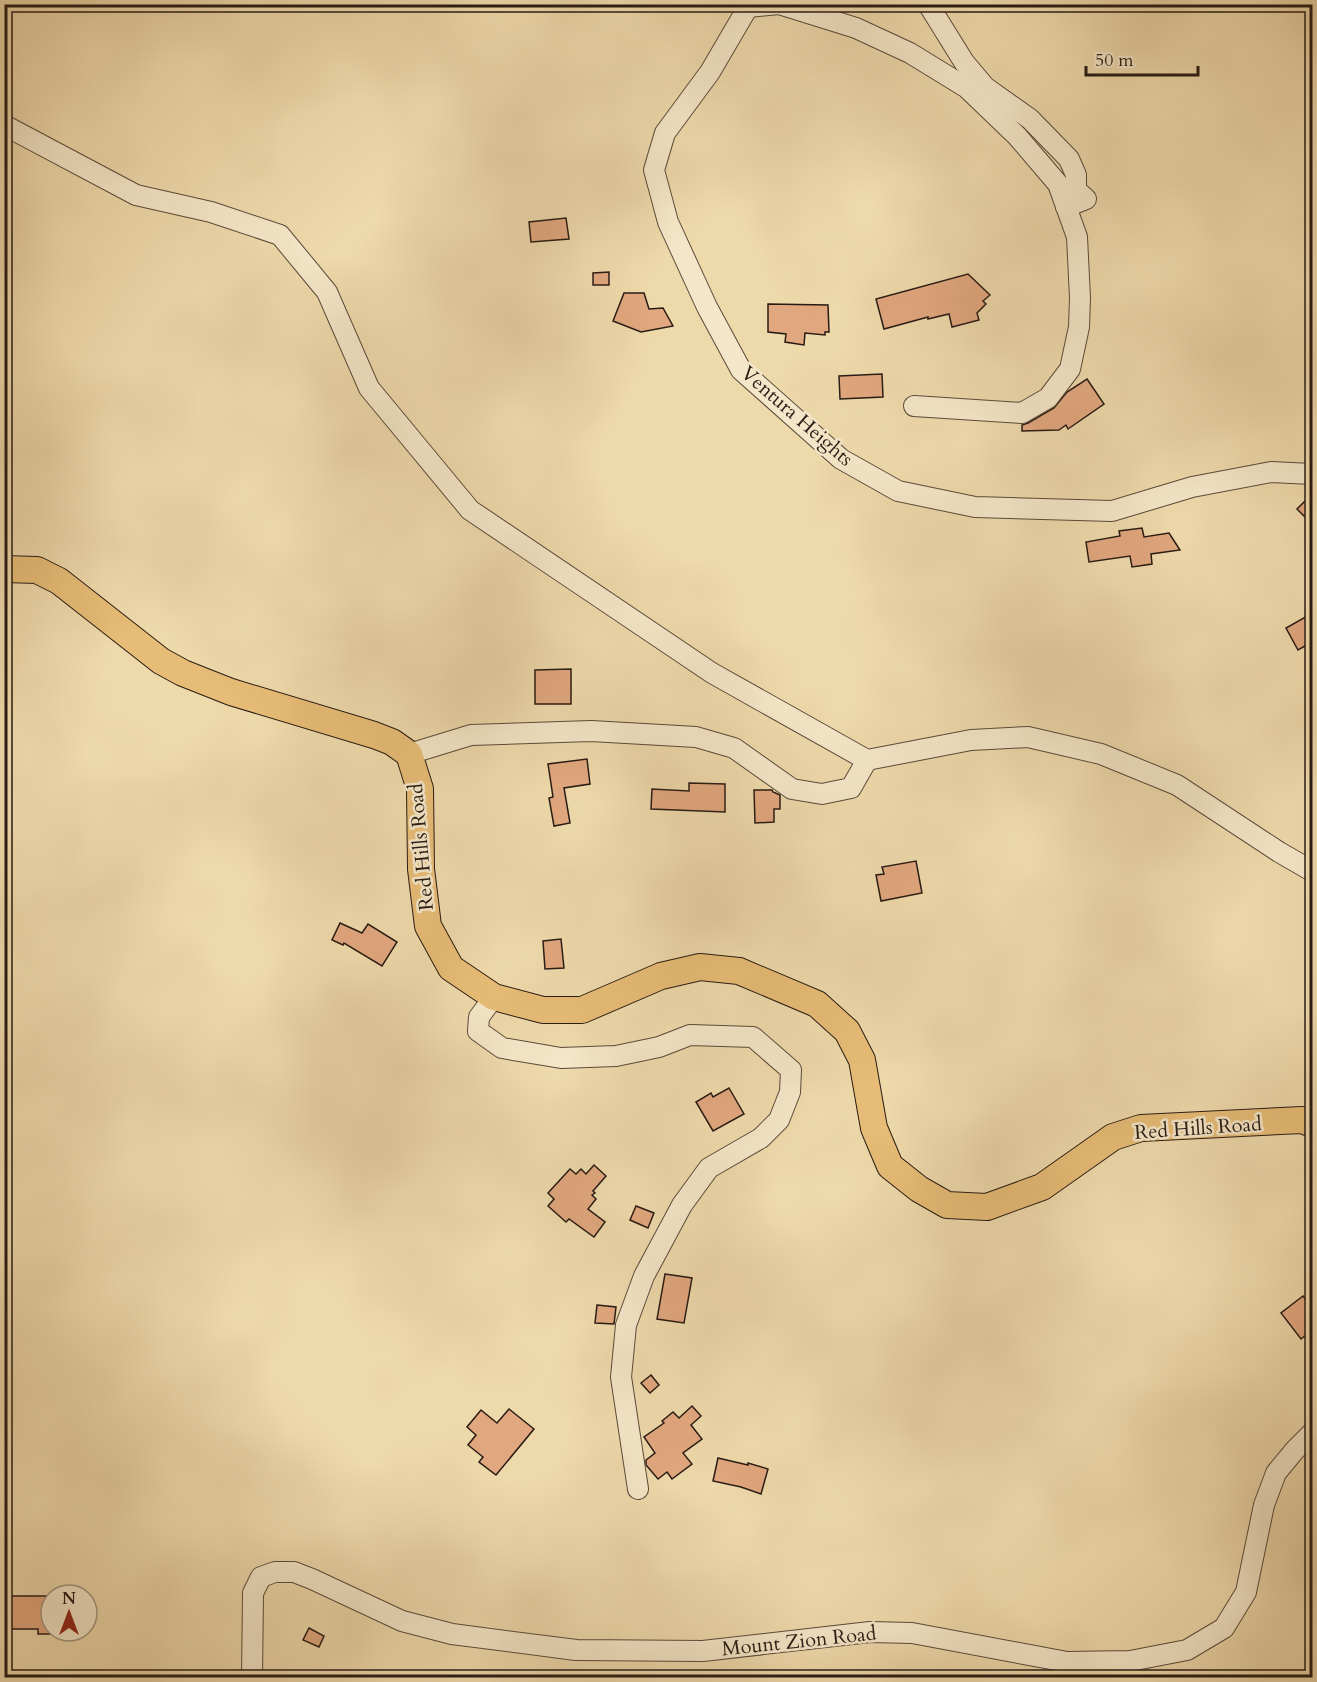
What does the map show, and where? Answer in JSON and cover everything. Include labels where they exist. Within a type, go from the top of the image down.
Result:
[{"type":"main road","points":[[4,569],[37,570],[59,581],[162,662],[183,673],[231,692],[374,735],[392,742],[409,754]]},
{"type":"main road","name":"Red Hills Road","points":[[409,754],[420,789],[421,869],[428,926],[451,968],[494,997],[543,1010],[582,1010],[661,976],[700,967],[739,970],[817,1004],[848,1030],[862,1060],[874,1128],[890,1166],[919,1189],[946,1205],[987,1207],[1042,1187],[1113,1137],[1141,1128],[1302,1120],[1312,1124]]},
{"type":"street","name":"Ventura Heights","points":[[914,406],[1022,412],[1048,398],[1070,369],[1079,327],[1077,237],[1059,184],[1017,136],[967,88],[910,53],[856,28],[779,4],[748,6],[710,72],[665,133],[654,170],[668,222],[707,307],[741,370],[841,459],[898,491],[975,507],[1112,511],[1192,487],[1271,472],[1312,474]]},
{"type":"street","points":[[928,4],[964,62],[986,87],[1030,119],[1069,159],[1076,175],[1076,190],[1086,199],[1066,207]]},
{"type":"street","points":[[4,125],[136,195],[211,212],[280,235],[327,292],[369,388],[470,510],[712,673],[867,760],[970,740],[1028,737],[1101,754],[1177,785],[1312,871]]},
{"type":"street","points":[[409,754],[471,735],[591,731],[696,737],[734,748],[792,789],[822,794],[850,788],[867,760]]},
{"type":"street","points":[[494,997],[479,1017],[478,1031],[502,1048],[561,1058],[616,1056],[659,1047],[690,1035],[753,1037],[791,1070],[790,1092],[779,1120],[761,1138],[710,1168],[682,1205],[644,1276],[626,1324],[621,1377],[638,1489]]},
{"type":"street","name":"Mount Zion Road","points":[[252,1677],[253,1593],[261,1577],[275,1572],[294,1572],[402,1621],[452,1634],[576,1650],[703,1651],[870,1632],[912,1633],[1067,1662],[1130,1661],[1187,1650],[1224,1628],[1246,1592],[1264,1504],[1276,1473],[1312,1433]]},
{"type":"building","points":[[566,218],[569,239],[531,242],[529,222]]},
{"type":"building","points":[[609,272],[609,285],[593,285],[593,273]]},
{"type":"building","points":[[968,274],[990,295],[983,301],[986,304],[977,313],[979,320],[952,327],[949,314],[884,329],[876,299]]},
{"type":"building","points":[[624,293],[644,293],[649,309],[663,308],[673,326],[641,332],[613,321]]},
{"type":"building","points":[[768,304],[828,305],[829,332],[825,332],[825,335],[805,333],[804,345],[785,342],[786,334],[768,332]]},
{"type":"building","points":[[882,374],[883,397],[840,399],[839,376]]},
{"type":"building","points":[[1087,379],[1104,404],[1068,429],[1066,425],[1059,430],[1022,431],[1022,425],[1054,408],[1067,392]]},
{"type":"building","points":[[1312,494],[1312,524],[1297,509]]},
{"type":"building","points":[[1142,528],[1144,537],[1169,533],[1180,550],[1151,554],[1152,564],[1132,567],[1130,556],[1089,562],[1086,542],[1120,536],[1119,531]]},
{"type":"building","points":[[1309,615],[1312,621],[1312,642],[1298,650],[1286,628]]},
{"type":"building","points":[[571,669],[571,704],[535,704],[535,670]]},
{"type":"building","points":[[587,759],[590,784],[564,788],[570,823],[554,826],[549,798],[553,797],[548,764]]},
{"type":"building","points":[[689,783],[725,784],[725,812],[651,809],[652,789],[689,791]]},
{"type":"building","points":[[754,790],[772,790],[780,795],[780,809],[774,809],[774,822],[755,823]]},
{"type":"building","points":[[916,861],[922,893],[881,901],[876,875],[884,874],[882,867]]},
{"type":"building","points":[[340,923],[362,933],[368,924],[397,942],[382,966],[344,943],[343,945],[332,940]]},
{"type":"building","points":[[561,939],[564,968],[545,969],[543,941]]},
{"type":"building","points":[[729,1088],[744,1114],[713,1131],[696,1102],[711,1093],[713,1097]]},
{"type":"building","points":[[594,1165],[606,1176],[593,1191],[595,1193],[592,1195],[596,1199],[588,1209],[605,1222],[594,1237],[569,1219],[566,1222],[548,1206],[554,1199],[548,1193],[570,1169],[576,1174],[581,1169],[586,1174]]},
{"type":"building","points":[[636,1206],[654,1213],[648,1228],[630,1220]]},
{"type":"building","points":[[665,1274],[692,1278],[684,1323],[657,1319]]},
{"type":"building","points":[[1303,1296],[1312,1308],[1312,1330],[1301,1339],[1281,1313]]},
{"type":"building","points":[[597,1305],[616,1307],[614,1324],[595,1323]]},
{"type":"building","points":[[651,1375],[659,1385],[650,1393],[641,1383]]},
{"type":"building","points":[[692,1406],[701,1416],[691,1425],[702,1439],[683,1453],[692,1464],[672,1479],[667,1472],[658,1479],[646,1465],[646,1460],[655,1453],[644,1437],[664,1423],[662,1421],[673,1412],[679,1418]]},
{"type":"building","points":[[509,1409],[534,1429],[496,1475],[479,1462],[483,1457],[468,1445],[476,1435],[467,1427],[481,1410],[497,1423]]},
{"type":"building","points":[[718,1458],[768,1469],[761,1494],[713,1481]]},
{"type":"building","points":[[9,1596],[39,1596],[39,1634],[38,1629],[9,1629]]},
{"type":"building","points":[[309,1628],[324,1636],[319,1647],[303,1640]]}]
